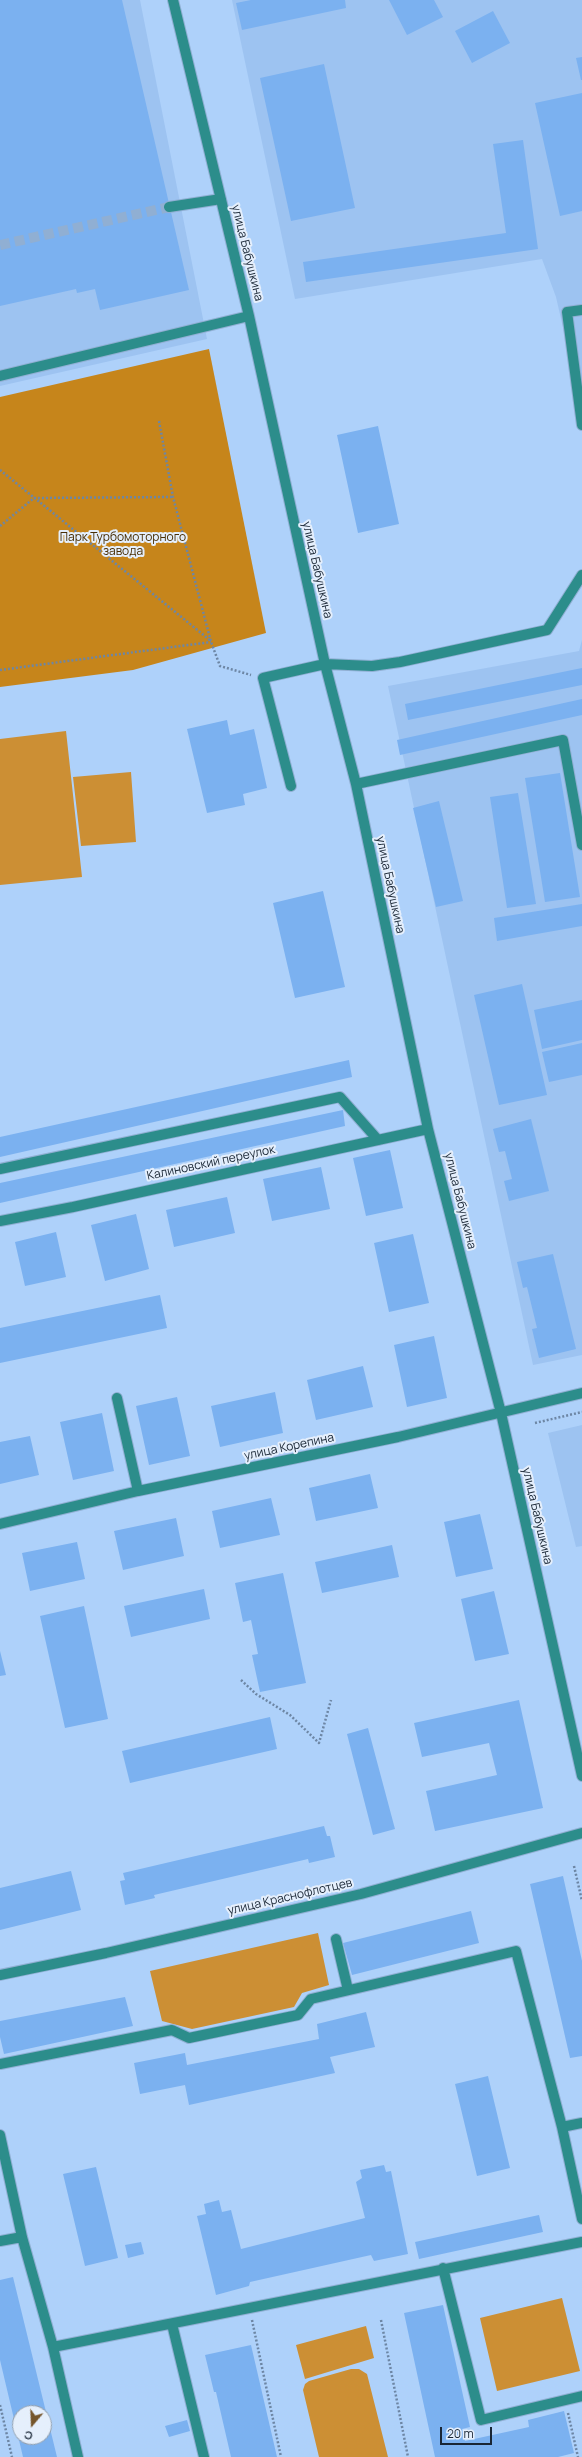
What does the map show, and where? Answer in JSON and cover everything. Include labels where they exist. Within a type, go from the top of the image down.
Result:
[{"type":"street","name":"улица Бабушкина","points":[[172,0],[249,316],[325,664],[356,784],[428,1129],[501,1413],[582,1776]]},
{"type":"street","points":[[170,207],[221,199]]},
{"type":"street","points":[[582,310],[567,312],[582,425]]},
{"type":"street","points":[[0,376],[249,316]]},
{"type":"street","points":[[291,786],[263,678],[325,664],[372,666],[400,662],[547,630],[582,575]]},
{"type":"street","points":[[356,784],[563,740],[582,845]]},
{"type":"street","points":[[0,1169],[340,1097],[378,1140]]},
{"type":"street","name":"Калиновский переулок","points":[[0,1221],[73,1207],[428,1129]]},
{"type":"street","name":"улица Корепина","points":[[0,1524],[138,1491],[290,1461],[582,1393]]},
{"type":"street","points":[[117,1398],[138,1491]]},
{"type":"street","name":"улица Краснофлотцев","points":[[0,1975],[106,1953],[361,1894],[582,1833]]},
{"type":"street","points":[[336,1939],[348,1990]]},
{"type":"street","points":[[0,2064],[172,2030],[189,2038],[298,2014],[311,1999],[516,1951],[562,2127],[582,2219]]},
{"type":"street","points":[[562,2127],[582,2123]]},
{"type":"street","points":[[0,2135],[22,2237],[53,2347],[78,2457]]},
{"type":"street","points":[[0,2242],[22,2237]]},
{"type":"street","points":[[53,2347],[443,2268],[582,2242]]},
{"type":"street","points":[[443,2268],[480,2420],[582,2396]]},
{"type":"street","points":[[172,2324],[204,2457]]},
{"type":"path","points":[[159,421],[173,497],[211,642],[220,666],[263,678]]},
{"type":"path","points":[[0,470],[211,642]]},
{"type":"path","points":[[0,526],[34,498],[173,497]]},
{"type":"path","points":[[0,670],[211,642]]},
{"type":"path","points":[[535,1423],[582,1412]]},
{"type":"path","points":[[241,1680],[256,1694],[290,1715],[319,1743],[331,1700]]},
{"type":"path","points":[[574,1866],[582,1901]]},
{"type":"path","points":[[249,2308],[281,2457]]},
{"type":"path","points":[[381,2320],[408,2457]]},
{"type":"path","points":[[565,2400],[578,2457]]},
{"type":"path","points":[[0,2405],[12,2457]]},
{"type":"shaded area","points":[[0,0],[140,0],[207,339],[0,386]]},
{"type":"shaded area","points":[[232,0],[582,0],[582,411],[556,297],[542,259],[295,299]]},
{"type":"shaded area","points":[[582,640],[582,1355],[533,1365],[388,686],[579,651]]},
{"type":"shaded area","points":[[66,731],[82,877],[0,885],[0,739]]},
{"type":"shaded area","points":[[131,772],[136,842],[81,846],[73,777]]},
{"type":"shaded area","points":[[582,1425],[582,1546],[576,1547],[548,1433]]},
{"type":"shaded area","points":[[318,1933],[329,1985],[302,1993],[294,2007],[192,2029],[162,2021],[150,1971]]},
{"type":"shaded area","points":[[562,2298],[580,2371],[497,2391],[480,2318]]},
{"type":"shaded area","points":[[366,2326],[374,2358],[305,2379],[296,2345]]},
{"type":"shaded area","points":[[351,2369],[359,2369],[367,2374],[388,2457],[319,2457],[303,2390],[305,2384],[309,2381]]},
{"type":"green space","name":"Парк Турбомоторного завода","points":[[209,349],[266,633],[133,670],[0,687],[0,397]]},
{"type":"building","points":[[0,0],[122,0],[189,290],[100,310],[95,289],[77,293],[76,289],[0,306]]},
{"type":"building","points":[[251,0],[345,0],[346,8],[242,30],[236,3]]},
{"type":"building","points":[[389,0],[434,0],[443,17],[407,35]]},
{"type":"building","points":[[493,11],[510,43],[472,63],[455,31]]},
{"type":"building","points":[[582,57],[582,80],[581,80],[576,58]]},
{"type":"building","points":[[324,64],[355,208],[291,221],[260,78]]},
{"type":"building","points":[[582,93],[582,211],[560,216],[535,103]]},
{"type":"building","points":[[523,140],[538,249],[306,282],[303,262],[506,233],[493,144]]},
{"type":"building","points":[[378,426],[399,524],[358,533],[337,435]]},
{"type":"building","points":[[582,668],[582,685],[408,720],[405,704]]},
{"type":"building","points":[[582,699],[582,715],[400,755],[397,740]]},
{"type":"building","points":[[227,720],[230,735],[254,729],[267,788],[243,794],[245,805],[207,813],[187,729]]},
{"type":"building","points":[[560,773],[580,897],[545,902],[525,778]]},
{"type":"building","points":[[518,793],[536,904],[507,908],[490,797]]},
{"type":"building","points":[[439,801],[463,901],[436,907],[413,808]]},
{"type":"building","points":[[323,891],[345,987],[295,998],[273,903]]},
{"type":"building","points":[[582,904],[582,926],[497,941],[494,918]]},
{"type":"building","points":[[522,984],[547,1095],[499,1105],[474,995]]},
{"type":"building","points":[[582,1000],[582,1040],[542,1049],[534,1010]]},
{"type":"building","points":[[582,1043],[582,1075],[549,1082],[542,1052]]},
{"type":"building","points":[[349,1060],[352,1077],[0,1157],[0,1137]]},
{"type":"building","points":[[343,1110],[345,1126],[0,1203],[0,1183]]},
{"type":"building","points":[[531,1119],[549,1191],[509,1201],[504,1181],[512,1179],[505,1151],[499,1152],[493,1129]]},
{"type":"building","points":[[390,1150],[403,1208],[366,1216],[353,1158]]},
{"type":"building","points":[[321,1167],[330,1209],[272,1221],[263,1179]]},
{"type":"building","points":[[227,1197],[235,1233],[174,1247],[166,1210]]},
{"type":"building","points":[[136,1214],[149,1269],[105,1281],[91,1225]]},
{"type":"building","points":[[56,1232],[66,1277],[25,1286],[15,1242]]},
{"type":"building","points":[[413,1234],[429,1303],[389,1312],[374,1243]]},
{"type":"building","points":[[553,1254],[576,1349],[539,1358],[532,1329],[537,1328],[527,1287],[523,1288],[517,1262]]},
{"type":"building","points":[[160,1295],[167,1328],[0,1363],[0,1328]]},
{"type":"building","points":[[434,1336],[447,1398],[407,1407],[394,1345]]},
{"type":"building","points":[[363,1366],[373,1407],[316,1420],[307,1380]]},
{"type":"building","points":[[275,1392],[283,1433],[220,1447],[211,1406]]},
{"type":"building","points":[[177,1397],[190,1456],[149,1465],[136,1406]]},
{"type":"building","points":[[102,1413],[114,1471],[73,1480],[60,1422]]},
{"type":"building","points":[[30,1436],[39,1475],[0,1484],[0,1442]]},
{"type":"building","points":[[370,1474],[378,1508],[316,1521],[309,1488]]},
{"type":"building","points":[[271,1498],[280,1535],[220,1548],[212,1511]]},
{"type":"building","points":[[480,1514],[493,1569],[456,1577],[444,1522]]},
{"type":"building","points":[[176,1518],[184,1556],[123,1570],[114,1531]]},
{"type":"building","points":[[77,1542],[85,1579],[30,1591],[22,1553]]},
{"type":"building","points":[[392,1545],[399,1577],[322,1593],[315,1562]]},
{"type":"building","points":[[283,1573],[306,1683],[260,1692],[252,1655],[258,1654],[251,1620],[243,1622],[235,1583]]},
{"type":"building","points":[[204,1589],[210,1619],[131,1637],[124,1606]]},
{"type":"building","points":[[494,1591],[509,1654],[475,1661],[461,1599]]},
{"type":"building","points":[[84,1606],[108,1719],[65,1728],[40,1616]]},
{"type":"building","points":[[0,1651],[6,1675],[0,1676]]},
{"type":"building","points":[[519,1700],[543,1808],[435,1831],[426,1791],[497,1775],[489,1743],[422,1757],[414,1723]]},
{"type":"building","points":[[270,1717],[277,1749],[130,1783],[122,1751]]},
{"type":"building","points":[[368,1728],[395,1829],[373,1835],[347,1734]]},
{"type":"building","points":[[324,1826],[327,1836],[330,1836],[335,1857],[309,1863],[308,1859],[154,1895],[155,1898],[125,1905],[120,1881],[125,1880],[123,1873]]},
{"type":"building","points":[[71,1871],[81,1910],[0,1930],[0,1888]]},
{"type":"building","points":[[563,1876],[582,1961],[582,2056],[570,2058],[530,1884]]},
{"type":"building","points":[[471,1911],[479,1943],[352,1975],[343,1943]]},
{"type":"building","points":[[125,1997],[133,2026],[4,2054],[0,2037],[0,2021]]},
{"type":"building","points":[[366,2012],[375,2047],[330,2057],[335,2073],[189,2105],[185,2085],[140,2094],[134,2063],[185,2053],[187,2065],[319,2039],[317,2024]]},
{"type":"building","points":[[488,2076],[510,2168],[477,2176],[455,2084]]},
{"type":"building","points":[[384,2165],[386,2172],[391,2171],[408,2254],[374,2261],[371,2255],[250,2282],[249,2286],[216,2295],[197,2216],[206,2214],[204,2204],[219,2200],[222,2212],[231,2210],[241,2249],[365,2218],[356,2182],[362,2178],[360,2170]]},
{"type":"building","points":[[96,2167],[118,2258],[85,2266],[63,2174]]},
{"type":"building","points":[[539,2215],[543,2232],[419,2259],[415,2242]]},
{"type":"building","points":[[141,2242],[144,2254],[128,2258],[125,2245]]},
{"type":"building","points":[[13,2277],[44,2405],[12,2405],[12,2411],[0,2360],[0,2280]]},
{"type":"building","points":[[443,2305],[470,2427],[462,2429],[465,2441],[529,2427],[528,2420],[564,2411],[574,2453],[558,2457],[435,2457],[404,2313]]},
{"type":"building","points":[[251,2345],[277,2457],[231,2457],[216,2392],[214,2392],[205,2355]]},
{"type":"building","points":[[187,2420],[190,2431],[169,2437],[165,2426]]},
{"type":"building","points":[[52,2437],[57,2457],[23,2457],[20,2445],[52,2445]]},
{"type":"tunnel","points":[[0,245],[169,207]]}]
